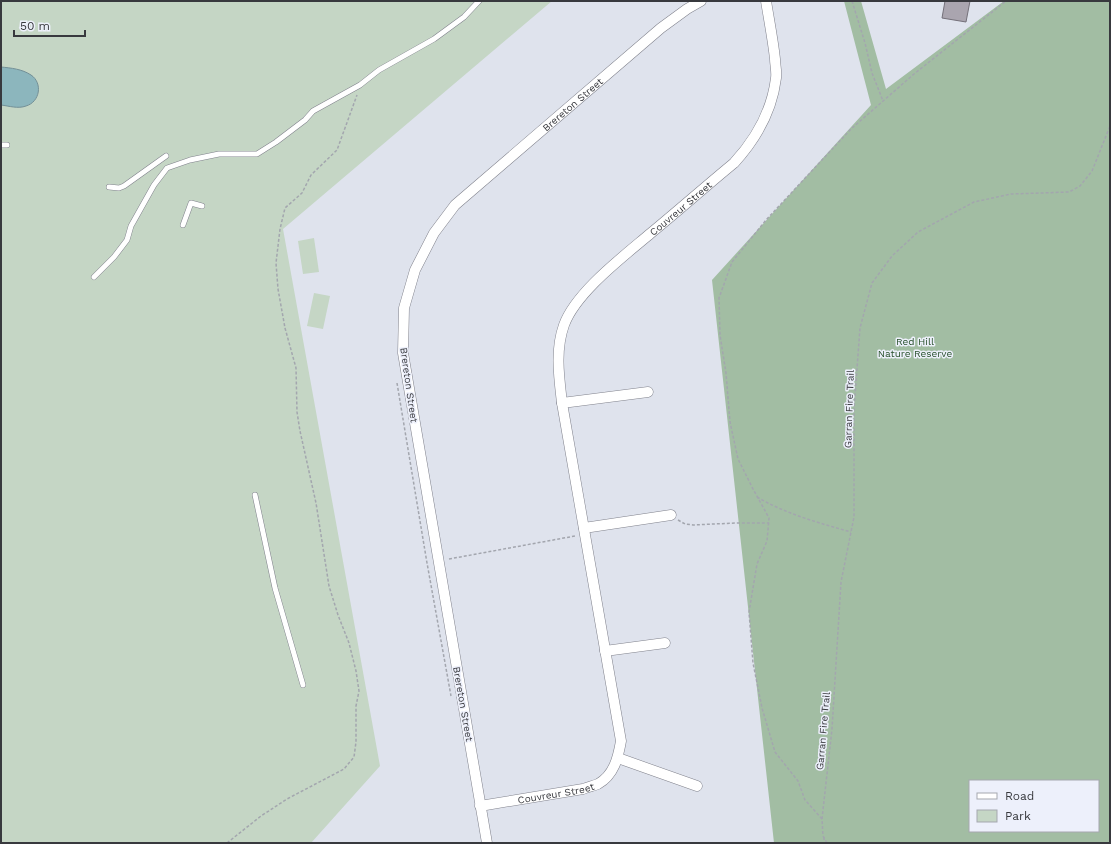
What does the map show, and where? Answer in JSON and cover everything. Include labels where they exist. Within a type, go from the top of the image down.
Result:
[{"type":"street","name":"Brereton Street","points":[[487,843],[403,353],[404,308],[415,270],[434,233],[455,205],[661,28],[701,1]]},
{"type":"street","name":"Couvreur Street","points":[[480,806],[588,787],[598,783],[611,772],[618,758],[621,741],[562,403],[558,375],[558,351],[564,324],[575,304],[602,274],[734,163],[746,150],[759,131],[770,106],[776,76],[773,39],[766,1]]},
{"type":"street","points":[[562,403],[648,392]]},
{"type":"street","points":[[585,531],[671,515]]},
{"type":"street","points":[[605,650],[665,643]]},
{"type":"street","points":[[618,758],[697,786]]},
{"type":"lane","points":[[94,278],[114,257],[127,240],[131,226],[154,185],[167,168],[190,160],[219,154],[257,154],[305,120],[313,111],[360,85],[379,70],[434,39],[464,17],[479,1]]},
{"type":"lane","points":[[109,187],[119,188],[124,186],[166,156]]},
{"type":"lane","points":[[183,225],[191,203],[202,206]]},
{"type":"lane","points":[[255,495],[275,588],[303,685]]},
{"type":"path","points":[[852,1],[865,43],[872,73],[883,101]]},
{"type":"path","points":[[822,819],[805,800],[798,781],[775,752],[762,708],[753,663],[749,612],[757,564],[767,541],[769,518],[738,459],[730,422],[726,373],[720,335],[719,298],[732,262],[766,220],[851,129],[914,74],[1006,1]]},
{"type":"path","points":[[227,843],[261,816],[287,799],[344,769],[354,757],[356,742],[356,706],[359,690],[356,671],[349,643],[329,586],[316,503],[300,431],[297,408],[296,368],[285,328],[278,289],[276,263],[279,235],[285,208],[302,193],[311,175],[337,150],[360,85]]},
{"type":"path","name":"Garran Fire Trail","points":[[827,843],[824,836],[822,819],[832,729],[841,582],[854,517],[854,409],[860,328],[872,283],[892,256],[918,232],[974,202],[1011,194],[1069,192],[1080,186],[1092,171],[1110,126]]},
{"type":"path","points":[[397,378],[399,400],[451,697]]},
{"type":"path","points":[[757,497],[773,506],[796,515],[851,532]]},
{"type":"path","points":[[671,515],[685,524],[693,525],[769,523]]},
{"type":"path","points":[[427,563],[585,531]]},
{"type":"path","points":[[824,836],[824,843]]},
{"type":"green space","points":[[1,1],[552,1],[283,229],[380,766],[311,843],[1,843]]},
{"type":"green space","name":"Red Hill Nature Reserve","points":[[844,1],[861,1],[886,89],[1004,1],[1110,1],[1110,843],[774,843],[712,280],[871,105]]},
{"type":"green space","points":[[314,238],[319,272],[303,274],[298,241]]},
{"type":"green space","points":[[314,293],[330,296],[323,329],[307,326]]},
{"type":"water","points":[[1,67],[24,71],[35,78],[38,92],[37,97],[31,104],[23,107],[1,105]]},
{"type":"building","points":[[945,1],[970,1],[966,22],[942,18]]}]
